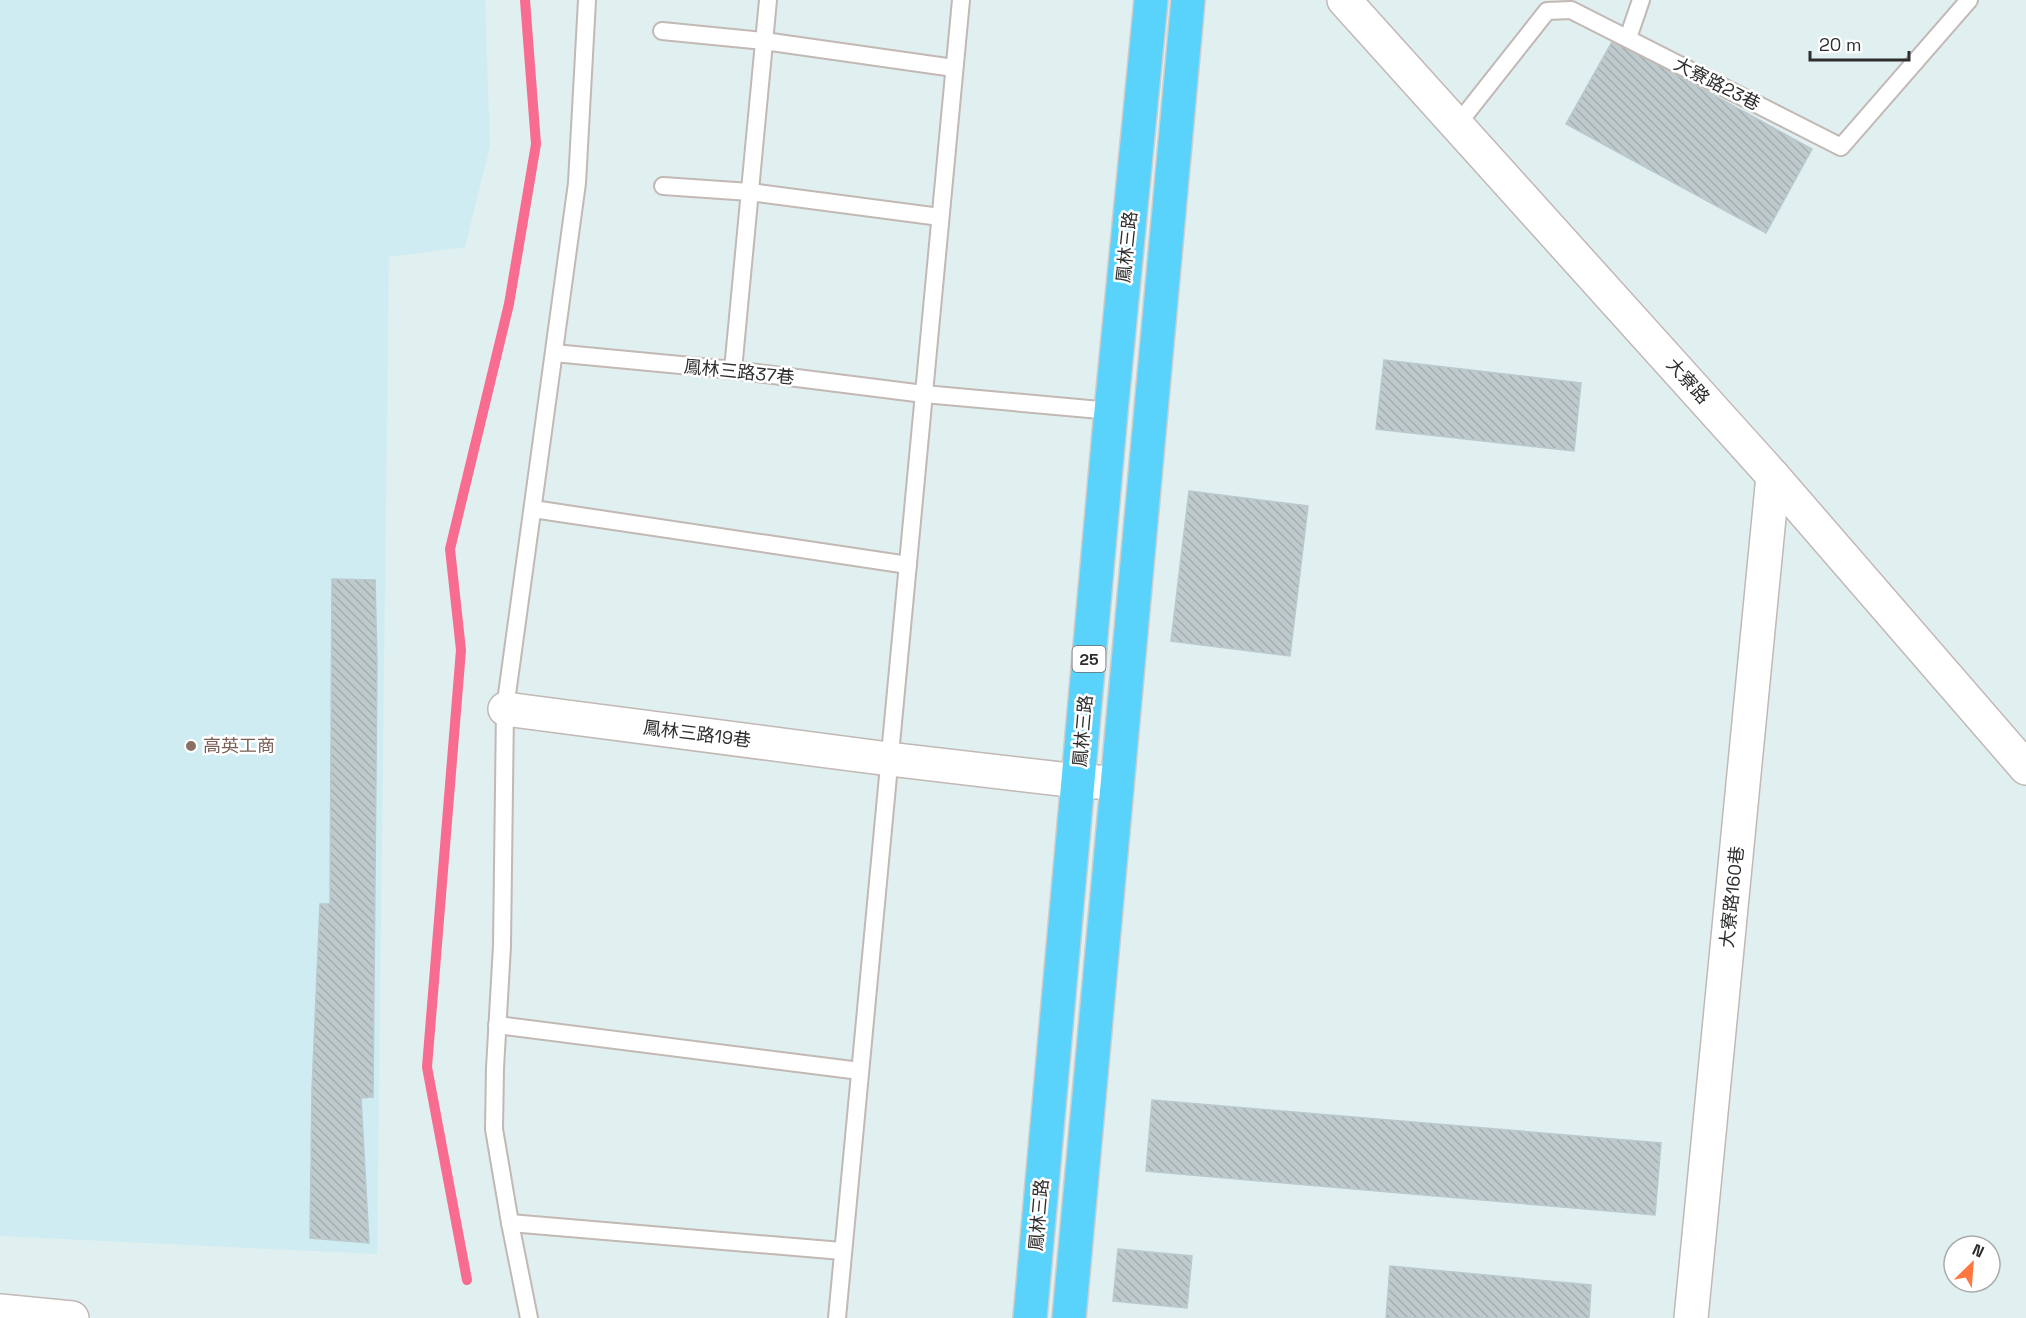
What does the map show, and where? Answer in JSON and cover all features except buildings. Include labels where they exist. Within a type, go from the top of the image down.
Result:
[{"type":"main road","name":"鳳林三路","points":[[1030,1318],[1111,411],[1151,0]]},
{"type":"main road","name":"25","points":[[1069,1318],[1188,0]]},
{"type":"street","name":"大寮路","points":[[1344,0],[1773,476],[2026,768]]},
{"type":"street","name":"大寮路160巷","points":[[1690,1318],[1773,476]]},
{"type":"street","name":"鳳林三路19巷","points":[[505,709],[889,759],[1078,781],[1117,783]]},
{"type":"street","points":[[0,1311],[72,1318]]},
{"type":"lane","points":[[529,1318],[494,1129],[502,934],[505,709],[577,183],[587,0]]},
{"type":"lane","points":[[733,370],[768,0]]},
{"type":"lane","points":[[837,1318],[961,0]]},
{"type":"lane","points":[[1628,38],[1641,0]]},
{"type":"lane","name":"大寮路23巷","points":[[1457,125],[1547,11],[1571,10],[1841,147],[1969,0]]},
{"type":"lane","points":[[662,31],[764,41],[954,69]]},
{"type":"lane","points":[[663,186],[750,192],[940,217]]},
{"type":"lane","name":"鳳林三路37巷","points":[[554,353],[733,370],[924,394],[1111,411]]},
{"type":"lane","points":[[533,508],[908,565]]},
{"type":"lane","points":[[497,1025],[860,1071]]},
{"type":"lane","points":[[510,1223],[842,1251]]},
{"type":"shaded area","name":"高英工商","points":[[0,0],[485,0],[490,146],[465,247],[389,257],[377,1254],[0,1236]]},
{"type":"waterway","points":[[467,1280],[427,1067],[461,650],[450,549],[509,304],[536,144],[525,0]]},
{"type":"place","name":"高英工商","points":[[191,746]]}]
